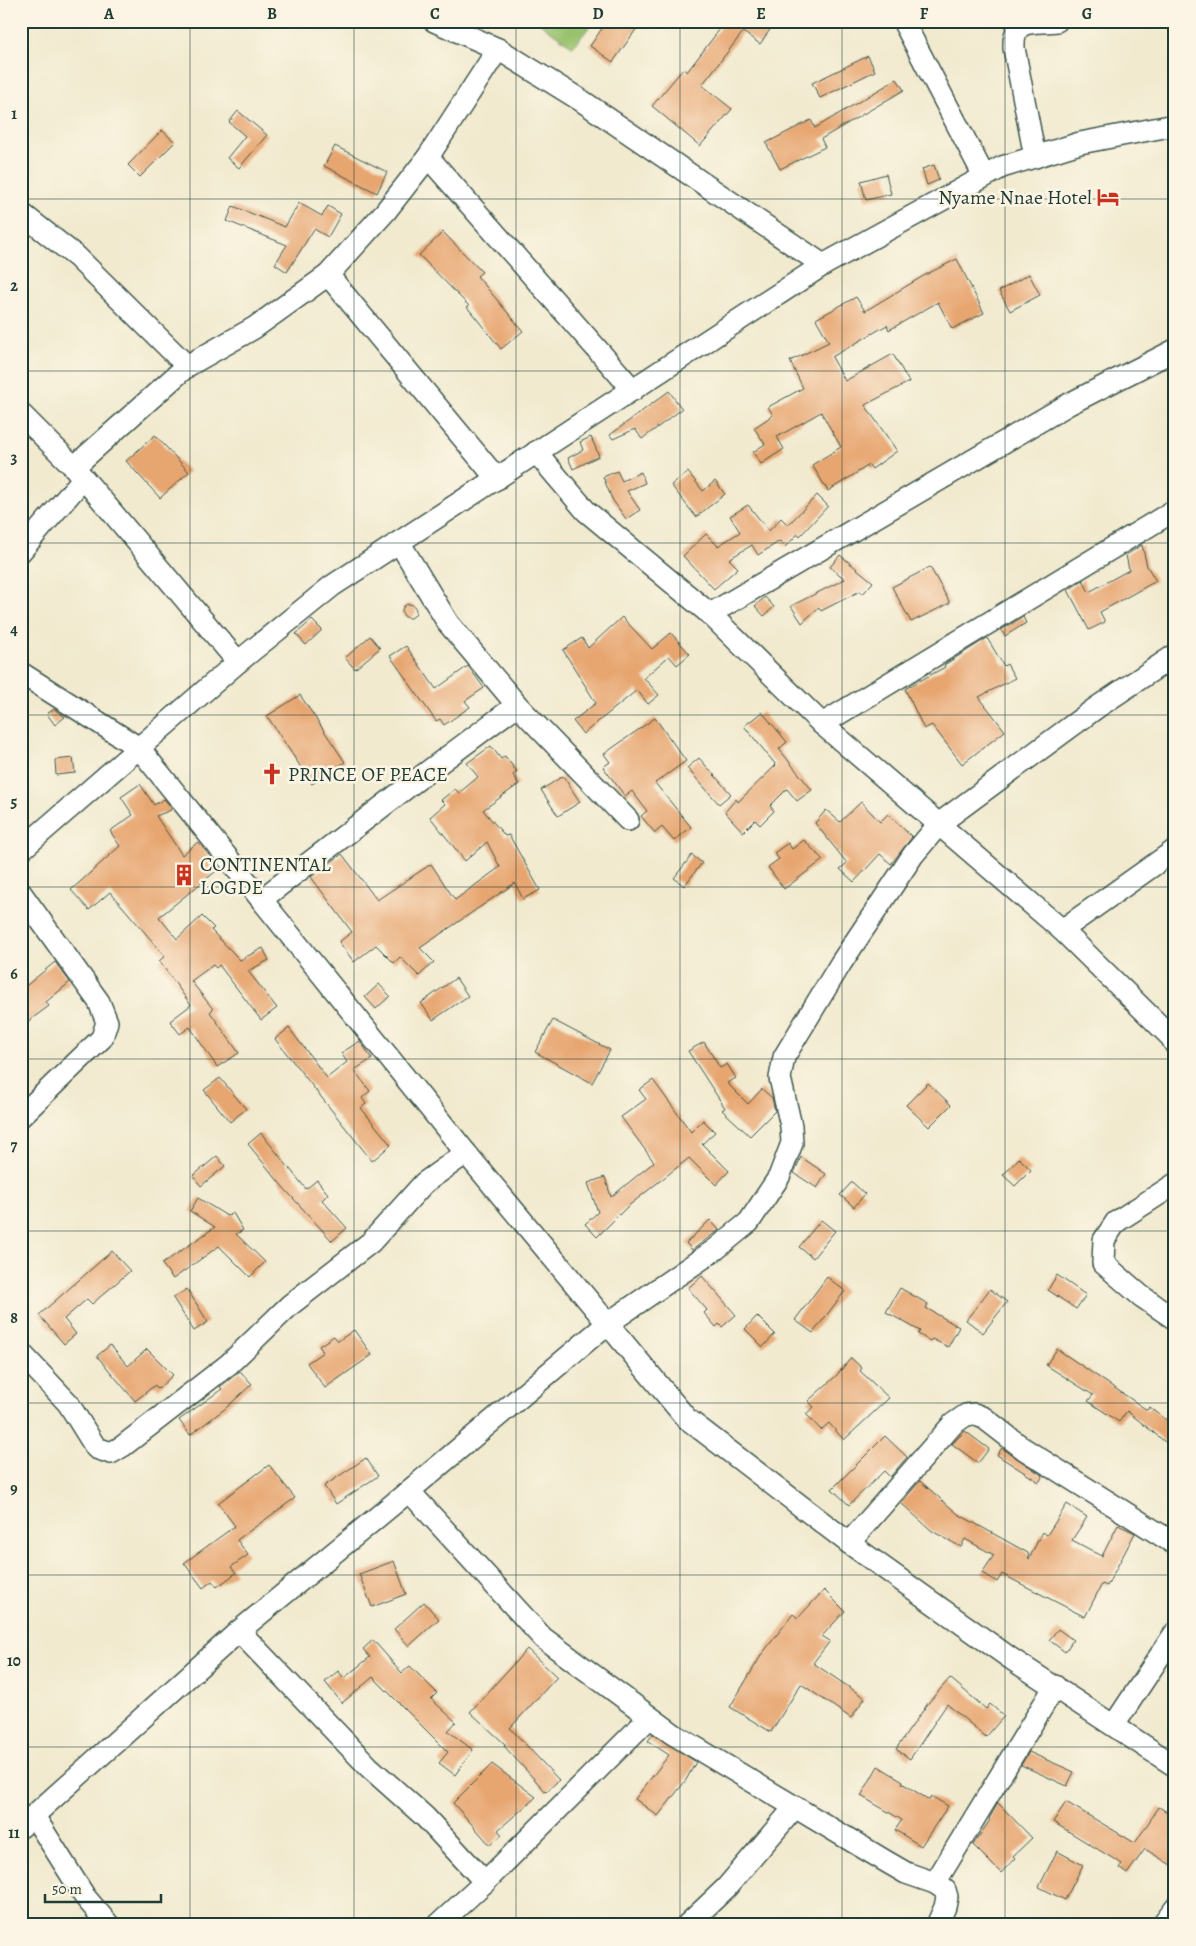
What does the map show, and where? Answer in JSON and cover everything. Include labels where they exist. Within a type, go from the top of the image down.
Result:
[{"type":"street","points":[[434,21],[498,49],[582,101],[823,265]]},
{"type":"street","points":[[903,21],[984,176]]},
{"type":"street","points":[[1035,157],[1014,48],[1014,34],[1022,24],[1057,21]]},
{"type":"street","points":[[21,551],[78,474],[188,366],[254,328],[328,275],[385,212],[428,157],[498,49]]},
{"type":"street","points":[[21,850],[238,662],[332,586],[823,265],[984,176],[1080,143],[1175,125]]},
{"type":"street","points":[[428,157],[633,390]]},
{"type":"street","points":[[21,213],[77,257],[188,366]]},
{"type":"street","points":[[328,275],[497,479]]},
{"type":"street","points":[[710,614],[1069,404],[1175,350]]},
{"type":"street","points":[[21,414],[78,474],[238,662]]},
{"type":"street","points":[[536,452],[586,511],[710,614],[822,724],[940,823],[1062,930],[1173,1039]]},
{"type":"street","points":[[822,724],[1175,510]]},
{"type":"street","points":[[399,542],[448,623],[517,705],[628,820]]},
{"type":"street","points":[[109,1925],[85,1897],[28,1821],[239,1631],[607,1324],[716,1249],[749,1222],[778,1177],[792,1143],[791,1126],[780,1078],[784,1057],[912,855],[940,823],[1096,708],[1175,655]]},
{"type":"street","points":[[21,673],[140,748],[466,1153],[686,1418],[849,1543],[1010,1658],[1175,1766]]},
{"type":"street","points":[[262,899],[517,705]]},
{"type":"street","points":[[1062,930],[1175,850]]},
{"type":"street","points":[[21,893],[99,1002],[107,1022],[102,1038],[21,1116]]},
{"type":"street","points":[[21,1353],[68,1403],[96,1448],[111,1452],[123,1446],[229,1364],[290,1305],[371,1242],[424,1183],[466,1153]]},
{"type":"street","points":[[1175,1184],[1116,1222],[1104,1240],[1103,1263],[1142,1296],[1175,1319]]},
{"type":"street","points":[[849,1543],[953,1424],[966,1415],[974,1414],[984,1418],[1024,1449],[1175,1544]]},
{"type":"street","points":[[409,1491],[543,1638],[649,1718],[906,1873],[935,1884],[945,1890],[948,1897],[937,1925]]},
{"type":"street","points":[[239,1631],[369,1767],[425,1817],[485,1882]]},
{"type":"street","points":[[1114,1725],[1175,1633]]},
{"type":"street","points":[[935,1884],[1055,1686]]},
{"type":"street","points":[[438,1925],[485,1882],[649,1718]]},
{"type":"street","points":[[687,1925],[726,1888],[795,1807]]},
{"type":"street","points":[[1162,1925],[1175,1908]]},
{"type":"green space","points":[[537,21],[594,21],[573,47]]},
{"type":"building","points":[[607,21],[642,21],[613,62],[590,46]]},
{"type":"building","points":[[726,21],[776,21],[760,44],[743,32],[702,85],[732,109],[700,146],[652,106],[683,69],[687,72]]},
{"type":"building","points":[[868,56],[875,71],[820,98],[812,83]]},
{"type":"building","points":[[897,79],[904,90],[821,139],[825,147],[780,169],[766,143],[811,120],[815,128]]},
{"type":"building","points":[[238,111],[267,135],[239,168],[227,158],[245,136],[229,122]]},
{"type":"building","points":[[162,130],[175,142],[140,177],[128,165]]},
{"type":"building","points":[[335,146],[387,172],[377,193],[324,166]]},
{"type":"building","points":[[934,165],[939,180],[927,185],[922,169]]},
{"type":"building","points":[[886,174],[891,194],[866,200],[861,181]]},
{"type":"building","points":[[299,203],[322,216],[328,206],[341,214],[328,237],[314,229],[287,272],[275,264],[287,245],[227,221],[233,206],[285,227]]},
{"type":"building","points":[[443,232],[482,272],[477,276],[523,331],[501,349],[467,307],[469,306],[419,255]]},
{"type":"building","points":[[957,259],[984,313],[952,329],[938,302],[889,330],[887,325],[832,357],[845,381],[893,354],[909,382],[865,405],[897,451],[872,469],[869,465],[828,491],[812,465],[841,447],[821,412],[777,437],[784,449],[761,464],[753,452],[765,444],[754,428],[773,415],[768,407],[803,388],[790,361],[829,342],[816,319],[856,297],[865,311],[925,275]]},
{"type":"building","points":[[1029,274],[1040,295],[1010,311],[999,291]]},
{"type":"building","points":[[669,391],[682,409],[642,439],[635,429],[613,439],[610,435]]},
{"type":"building","points":[[155,435],[189,472],[160,498],[126,461]]},
{"type":"building","points":[[591,437],[599,456],[573,469],[568,458],[583,450],[580,442]]},
{"type":"building","points":[[617,471],[622,481],[641,472],[645,483],[627,491],[640,510],[626,519],[612,499],[603,477]]},
{"type":"building","points":[[688,472],[703,491],[715,481],[725,494],[696,517],[671,485]]},
{"type":"building","points":[[817,495],[828,506],[800,536],[798,534],[785,547],[780,541],[758,555],[752,545],[729,559],[738,568],[714,589],[683,556],[706,534],[718,546],[740,532],[730,516],[748,505],[769,531],[781,518],[788,525]]},
{"type":"building","points":[[1142,545],[1147,566],[1156,581],[1100,612],[1105,622],[1089,630],[1068,590],[1083,580],[1089,592],[1129,570],[1126,555]]},
{"type":"building","points":[[840,555],[873,582],[863,594],[860,591],[821,611],[819,607],[802,623],[791,606],[845,579],[830,567]]},
{"type":"building","points":[[930,567],[950,603],[911,622],[892,587]]},
{"type":"building","points":[[765,597],[774,607],[764,616],[755,606]]},
{"type":"building","points":[[409,604],[414,606],[416,611],[414,616],[409,618],[404,616],[402,611],[404,606]]},
{"type":"building","points":[[622,617],[652,649],[671,633],[690,654],[677,665],[669,656],[644,678],[659,695],[648,704],[637,690],[583,734],[573,721],[596,703],[563,650],[582,638],[588,648]]},
{"type":"building","points":[[1023,617],[1026,623],[1005,636],[1001,630]]},
{"type":"building","points":[[312,620],[322,630],[306,645],[296,634]]},
{"type":"building","points":[[370,636],[380,648],[355,669],[345,658]]},
{"type":"building","points":[[987,638],[1004,666],[1007,664],[1015,678],[979,697],[1005,731],[962,764],[932,725],[924,729],[905,689],[945,667],[944,665]]},
{"type":"building","points":[[406,646],[436,689],[468,666],[484,688],[465,701],[470,707],[444,725],[440,719],[436,721],[390,656]]},
{"type":"building","points":[[300,695],[345,762],[312,784],[267,716]]},
{"type":"building","points":[[54,709],[65,717],[55,725],[47,714]]},
{"type":"building","points":[[762,712],[787,742],[779,749],[812,790],[797,801],[787,789],[770,806],[774,811],[760,825],[755,820],[743,832],[725,812],[736,799],[738,802],[776,765],[744,726]]},
{"type":"building","points":[[655,718],[686,761],[655,783],[691,827],[674,841],[662,827],[655,833],[641,816],[647,811],[632,791],[625,796],[603,767],[610,762],[604,754]]},
{"type":"building","points":[[491,746],[501,759],[505,756],[517,772],[513,775],[519,784],[483,810],[505,836],[509,835],[540,890],[523,899],[515,883],[420,948],[434,962],[419,976],[400,957],[394,963],[376,945],[354,962],[339,942],[352,932],[311,877],[342,854],[377,900],[431,864],[455,900],[500,867],[487,842],[465,861],[430,817],[445,804],[441,800],[455,789],[459,793],[478,777],[467,763]]},
{"type":"building","points":[[73,758],[75,773],[56,775],[55,760]]},
{"type":"building","points":[[699,758],[731,794],[719,804],[687,768]]},
{"type":"building","points":[[563,776],[580,802],[558,816],[541,790]]},
{"type":"building","points":[[140,784],[154,805],[164,799],[171,807],[171,810],[156,816],[182,855],[198,842],[220,868],[159,917],[177,939],[202,916],[214,928],[211,930],[240,960],[263,948],[269,960],[248,971],[277,1008],[261,1020],[219,965],[216,968],[213,965],[191,981],[213,1009],[210,1012],[239,1053],[217,1067],[190,1027],[180,1034],[170,1021],[191,1005],[159,961],[165,956],[110,892],[89,910],[71,890],[120,846],[110,831],[133,815],[121,797]]},
{"type":"building","points":[[861,802],[880,822],[888,814],[912,837],[891,864],[880,854],[854,882],[840,869],[847,863],[815,823],[826,810],[840,822]]},
{"type":"building","points":[[804,840],[823,860],[784,889],[768,867],[779,859],[774,853],[788,843],[792,849]]},
{"type":"building","points":[[692,855],[702,863],[684,886],[674,878]]},
{"type":"building","points":[[55,962],[70,982],[46,1002],[49,1006],[26,1023],[21,1017],[21,990]]},
{"type":"building","points":[[456,978],[468,996],[433,1020],[421,1003]]},
{"type":"building","points":[[379,984],[390,996],[376,1009],[365,997]]},
{"type":"building","points":[[553,1020],[610,1050],[592,1083],[535,1052]]},
{"type":"building","points":[[289,1028],[327,1078],[347,1062],[341,1053],[360,1041],[372,1059],[354,1070],[370,1091],[362,1098],[366,1104],[361,1108],[391,1145],[372,1161],[275,1039]]},
{"type":"building","points":[[704,1042],[720,1068],[727,1064],[736,1078],[727,1083],[748,1104],[762,1089],[772,1098],[775,1111],[750,1136],[722,1110],[725,1108],[688,1051]]},
{"type":"building","points":[[220,1078],[246,1109],[230,1122],[204,1090]]},
{"type":"building","points":[[653,1080],[691,1132],[703,1120],[715,1132],[702,1144],[729,1171],[716,1185],[689,1158],[627,1207],[597,1237],[585,1224],[598,1212],[588,1183],[605,1177],[611,1197],[654,1162],[621,1117],[646,1099],[639,1090]]},
{"type":"building","points":[[928,1083],[951,1105],[929,1127],[906,1105]]},
{"type":"building","points":[[261,1133],[306,1189],[317,1180],[328,1194],[322,1200],[347,1228],[332,1241],[283,1187],[248,1144]]},
{"type":"building","points":[[217,1156],[225,1166],[201,1186],[193,1176]]},
{"type":"building","points":[[801,1157],[826,1174],[817,1188],[794,1173]]},
{"type":"building","points":[[1019,1158],[1031,1170],[1015,1186],[1003,1175]]},
{"type":"building","points":[[852,1182],[865,1194],[854,1207],[840,1195]]},
{"type":"building","points":[[198,1198],[227,1216],[233,1213],[243,1230],[236,1234],[265,1262],[250,1277],[219,1246],[173,1279],[162,1264],[215,1227],[190,1211]]},
{"type":"building","points":[[710,1220],[719,1230],[692,1250],[686,1243]]},
{"type":"building","points":[[821,1220],[835,1231],[813,1258],[799,1247]]},
{"type":"building","points":[[112,1251],[130,1271],[92,1304],[87,1299],[64,1319],[76,1334],[64,1344],[39,1315]]},
{"type":"building","points":[[1057,1275],[1086,1295],[1076,1309],[1048,1290]]},
{"type":"building","points":[[702,1276],[736,1315],[722,1327],[719,1324],[716,1327],[704,1313],[707,1310],[688,1288]]},
{"type":"building","points":[[827,1277],[845,1291],[813,1333],[795,1320]]},
{"type":"building","points":[[900,1288],[928,1304],[926,1308],[959,1327],[948,1347],[932,1339],[930,1341],[918,1334],[920,1331],[886,1312]]},
{"type":"building","points":[[187,1289],[208,1322],[194,1331],[173,1298]]},
{"type":"building","points":[[990,1289],[1007,1302],[983,1333],[966,1320]]},
{"type":"building","points":[[757,1316],[775,1334],[763,1347],[745,1329]]},
{"type":"building","points":[[354,1330],[372,1355],[325,1388],[307,1363],[323,1352],[319,1346],[334,1336],[338,1341]]},
{"type":"building","points":[[110,1345],[128,1366],[147,1349],[173,1375],[158,1389],[155,1385],[135,1401],[97,1356]]},
{"type":"building","points":[[1057,1349],[1147,1410],[1150,1407],[1175,1427],[1175,1450],[1127,1411],[1119,1422],[1088,1401],[1093,1395],[1046,1365]]},
{"type":"building","points":[[851,1358],[862,1368],[860,1371],[889,1398],[844,1440],[829,1423],[821,1430],[806,1414],[814,1407],[808,1401],[836,1376]]},
{"type":"building","points":[[240,1371],[252,1384],[226,1408],[190,1435],[179,1420],[222,1389],[220,1387]]},
{"type":"building","points":[[965,1431],[989,1449],[978,1463],[952,1444]]},
{"type":"building","points":[[885,1436],[907,1457],[890,1477],[884,1471],[849,1505],[832,1489]]},
{"type":"building","points":[[1002,1448],[1043,1476],[1039,1482],[997,1455]]},
{"type":"building","points":[[366,1458],[378,1476],[336,1504],[324,1486]]},
{"type":"building","points":[[269,1465],[295,1498],[237,1540],[248,1555],[231,1567],[236,1573],[217,1587],[212,1581],[203,1588],[184,1563],[235,1526],[218,1503]]},
{"type":"building","points":[[920,1481],[958,1514],[1028,1553],[1029,1559],[1042,1532],[1047,1535],[1067,1504],[1087,1517],[1072,1540],[1102,1556],[1118,1525],[1135,1533],[1107,1586],[1102,1584],[1085,1617],[1002,1574],[997,1582],[982,1573],[994,1555],[965,1539],[961,1547],[932,1531],[901,1503]]},
{"type":"building","points":[[394,1561],[406,1594],[372,1607],[359,1574]]},
{"type":"building","points":[[824,1590],[845,1611],[822,1636],[830,1641],[813,1663],[865,1698],[851,1718],[801,1684],[771,1732],[730,1707],[762,1654],[793,1614],[798,1618]]},
{"type":"building","points":[[424,1602],[439,1619],[409,1646],[394,1629]]},
{"type":"building","points":[[1058,1629],[1073,1640],[1065,1652],[1049,1640]]},
{"type":"building","points":[[373,1640],[402,1673],[410,1666],[437,1693],[431,1699],[456,1722],[448,1731],[473,1750],[455,1775],[439,1763],[448,1752],[373,1677],[342,1703],[325,1682],[338,1671],[344,1678],[370,1657],[363,1649]]},
{"type":"building","points":[[527,1649],[557,1677],[510,1728],[559,1780],[546,1792],[504,1746],[506,1745],[470,1712]]},
{"type":"building","points":[[950,1678],[986,1709],[990,1704],[1004,1716],[986,1737],[947,1704],[910,1759],[896,1749],[929,1702]]},
{"type":"building","points":[[653,1734],[696,1762],[686,1780],[658,1816],[635,1799],[669,1755],[648,1741]]},
{"type":"building","points":[[1029,1752],[1074,1772],[1067,1786],[1021,1765]]},
{"type":"building","points":[[492,1764],[536,1797],[498,1830],[502,1835],[490,1845],[453,1803]]},
{"type":"building","points":[[878,1766],[929,1800],[931,1796],[948,1806],[921,1846],[895,1830],[902,1820],[861,1796]]},
{"type":"building","points":[[1066,1802],[1135,1843],[1159,1807],[1175,1817],[1175,1858],[1171,1865],[1145,1849],[1127,1874],[1119,1868],[1122,1864],[1053,1822]]},
{"type":"building","points":[[998,1803],[1032,1838],[1013,1856],[1015,1858],[1001,1873],[973,1845],[990,1820]]},
{"type":"building","points":[[1057,1851],[1083,1865],[1065,1900],[1039,1887]]},
{"type":"place","name":"Nyame Nnae Hotel","points":[[1108,197]]},
{"type":"place","name":"PRINCE OF PEACE","points":[[272,774]]},
{"type":"place","name":"CONTINENTAL LOGDE","points":[[184,875]]}]
